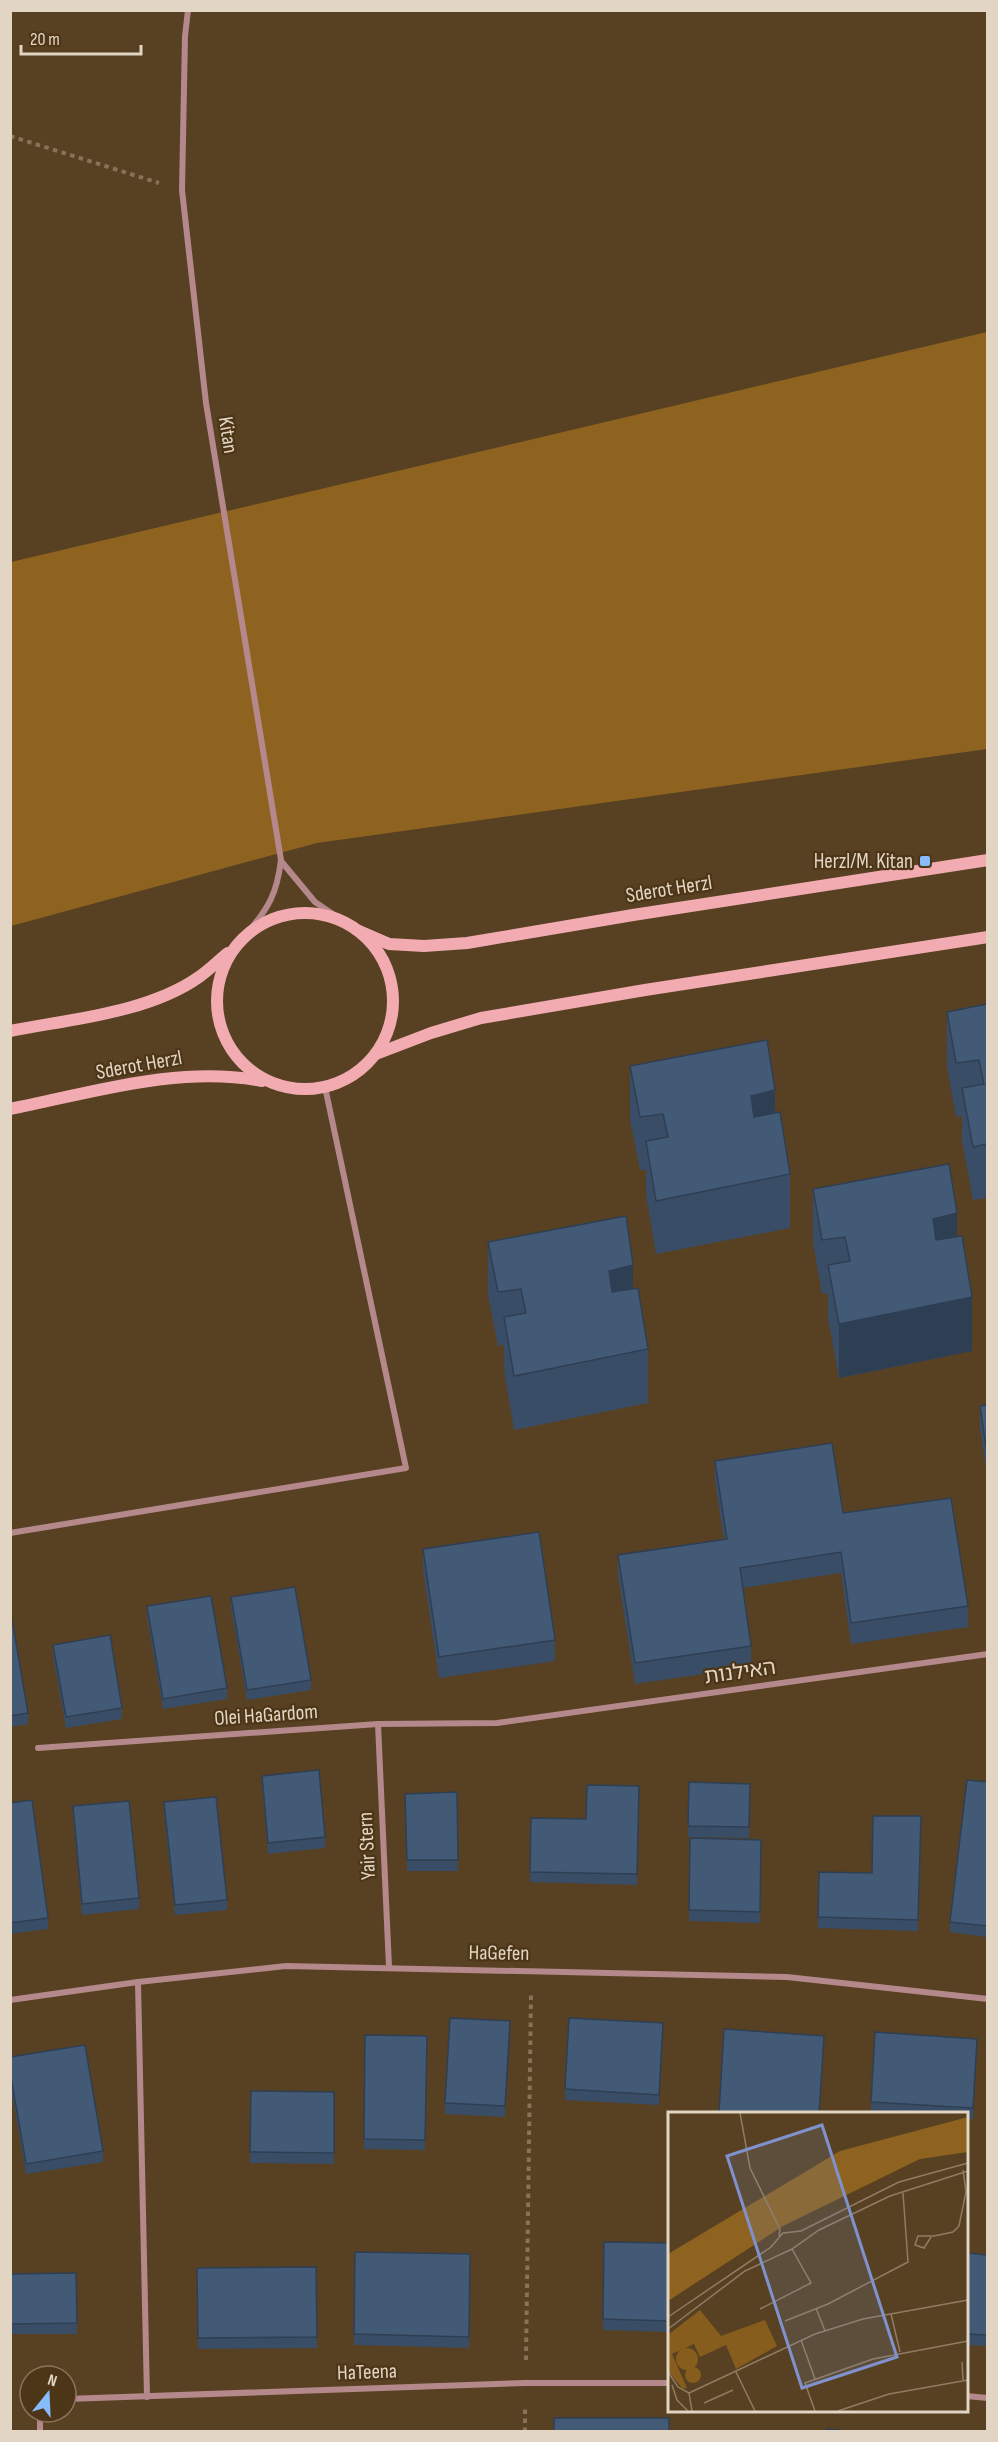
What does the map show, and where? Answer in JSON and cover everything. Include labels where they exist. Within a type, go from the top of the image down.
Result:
[{"type":"main road","name":"Sderot Herzl","points":[[359,931],[389,944],[424,946],[467,943],[987,860]]},
{"type":"main road","points":[[10,1031],[131,1007],[170,993],[199,977],[248,933],[270,920],[295,913],[321,914],[346,923],[359,931],[378,951],[389,976],[393,1003],[388,1029],[375,1054],[353,1075],[325,1086],[300,1089],[274,1083],[250,1070],[231,1050],[219,1025],[216,997],[222,970],[236,946]]},
{"type":"main road","points":[[375,1054],[430,1033],[482,1018],[680,984],[987,937]]},
{"type":"main road","name":"Sderot Herzl","points":[[10,1109],[151,1081],[203,1075],[238,1076],[274,1083]]},
{"type":"street","name":"Kitan","points":[[188,10],[185,36],[182,190],[206,403],[281,860],[278,887],[265,913],[248,933]]},
{"type":"street","name":"Kitan","points":[[281,860],[315,902],[346,923]]},
{"type":"street","points":[[10,1533],[406,1468],[325,1086]]},
{"type":"street","name":"האילנות","points":[[497,1723],[987,1654]]},
{"type":"street","name":"Olei HaGardom","points":[[38,1748],[378,1724],[497,1723]]},
{"type":"street","name":"Yair Stern","points":[[378,1724],[389,1967]]},
{"type":"street","name":"HaGefen","points":[[10,2000],[138,1982],[285,1966],[787,1977],[987,1999]]},
{"type":"street","points":[[138,1982],[147,2397]]},
{"type":"street","name":"HaTeena","points":[[78,2399],[525,2383],[668,2383]]},
{"type":"street","points":[[968,2396],[987,2398]]},
{"type":"path","points":[[10,136],[182,190]]},
{"type":"path","points":[[525,2432],[531,1970]]},
{"type":"shaded area","points":[[987,332],[987,749],[317,843],[11,926],[11,562]]},
{"type":"building","points":[[987,1004],[987,1144],[973,1147],[962,1088],[984,1084],[979,1060],[956,1063],[947,1012]]},
{"type":"building","points":[[767,1040],[775,1090],[751,1096],[754,1117],[780,1112],[790,1174],[656,1201],[646,1141],[668,1137],[663,1114],[640,1117],[630,1066]]},
{"type":"building","points":[[949,1164],[957,1213],[933,1219],[936,1240],[962,1236],[972,1297],[839,1324],[828,1265],[850,1261],[845,1237],[822,1240],[813,1189]]},
{"type":"building","points":[[626,1216],[633,1265],[609,1271],[612,1292],[638,1288],[648,1349],[514,1376],[504,1317],[526,1313],[521,1289],[498,1292],[488,1242]]},
{"type":"building","points":[[987,1405],[987,1453],[980,1406]]},
{"type":"building","points":[[832,1443],[843,1513],[951,1498],[968,1606],[851,1623],[841,1552],[740,1568],[751,1646],[635,1663],[618,1555],[727,1539],[715,1461]]},
{"type":"building","points":[[539,1532],[555,1640],[439,1657],[423,1549]]},
{"type":"building","points":[[295,1587],[311,1680],[247,1690],[231,1597]]},
{"type":"building","points":[[211,1596],[227,1688],[163,1699],[147,1606]]},
{"type":"building","points":[[10,1615],[28,1713],[10,1716]]},
{"type":"building","points":[[110,1635],[122,1708],[66,1717],[53,1645]]},
{"type":"building","points":[[319,1770],[325,1837],[268,1843],[262,1776]]},
{"type":"building","points":[[967,1780],[987,1782],[987,1926],[950,1922]]},
{"type":"building","points":[[689,1782],[750,1784],[749,1827],[688,1826]]},
{"type":"building","points":[[587,1785],[639,1786],[637,1874],[530,1872],[531,1818],[586,1819]]},
{"type":"building","points":[[457,1792],[458,1860],[407,1860],[405,1794]]},
{"type":"building","points":[[216,1797],[227,1900],[175,1905],[164,1802]]},
{"type":"building","points":[[32,1800],[48,1918],[10,1923],[10,1803]]},
{"type":"building","points":[[129,1801],[139,1898],[82,1904],[73,1806]]},
{"type":"building","points":[[873,1816],[921,1816],[918,1920],[818,1917],[819,1872],[872,1873]]},
{"type":"building","points":[[690,1838],[761,1840],[760,1912],[689,1910]]},
{"type":"building","points":[[450,2018],[510,2021],[505,2106],[445,2103]]},
{"type":"building","points":[[569,2018],[663,2023],[659,2095],[565,2089]]},
{"type":"building","points":[[724,2029],[824,2036],[819,2112],[719,2112]]},
{"type":"building","points":[[875,2032],[977,2039],[973,2108],[871,2102]]},
{"type":"building","points":[[365,2035],[427,2036],[425,2140],[364,2139]]},
{"type":"building","points":[[85,2045],[103,2151],[26,2164],[10,2071],[10,2057]]},
{"type":"building","points":[[251,2091],[334,2092],[334,2153],[250,2152]]},
{"type":"building","points":[[604,2242],[668,2243],[668,2321],[603,2319]]},
{"type":"building","points":[[355,2252],[470,2254],[469,2337],[354,2334]]},
{"type":"building","points":[[968,2253],[987,2255],[987,2335],[968,2334]]},
{"type":"building","points":[[316,2267],[317,2337],[198,2338],[197,2268]]},
{"type":"building","points":[[76,2273],[77,2323],[10,2324],[10,2274]]},
{"type":"building","points":[[554,2418],[669,2418],[669,2432],[554,2432]]},
{"type":"building","points":[[827,2429],[857,2432],[827,2432]]},
{"type":"place","name":"Herzl/M. Kitan","points":[[925,861]]}]
